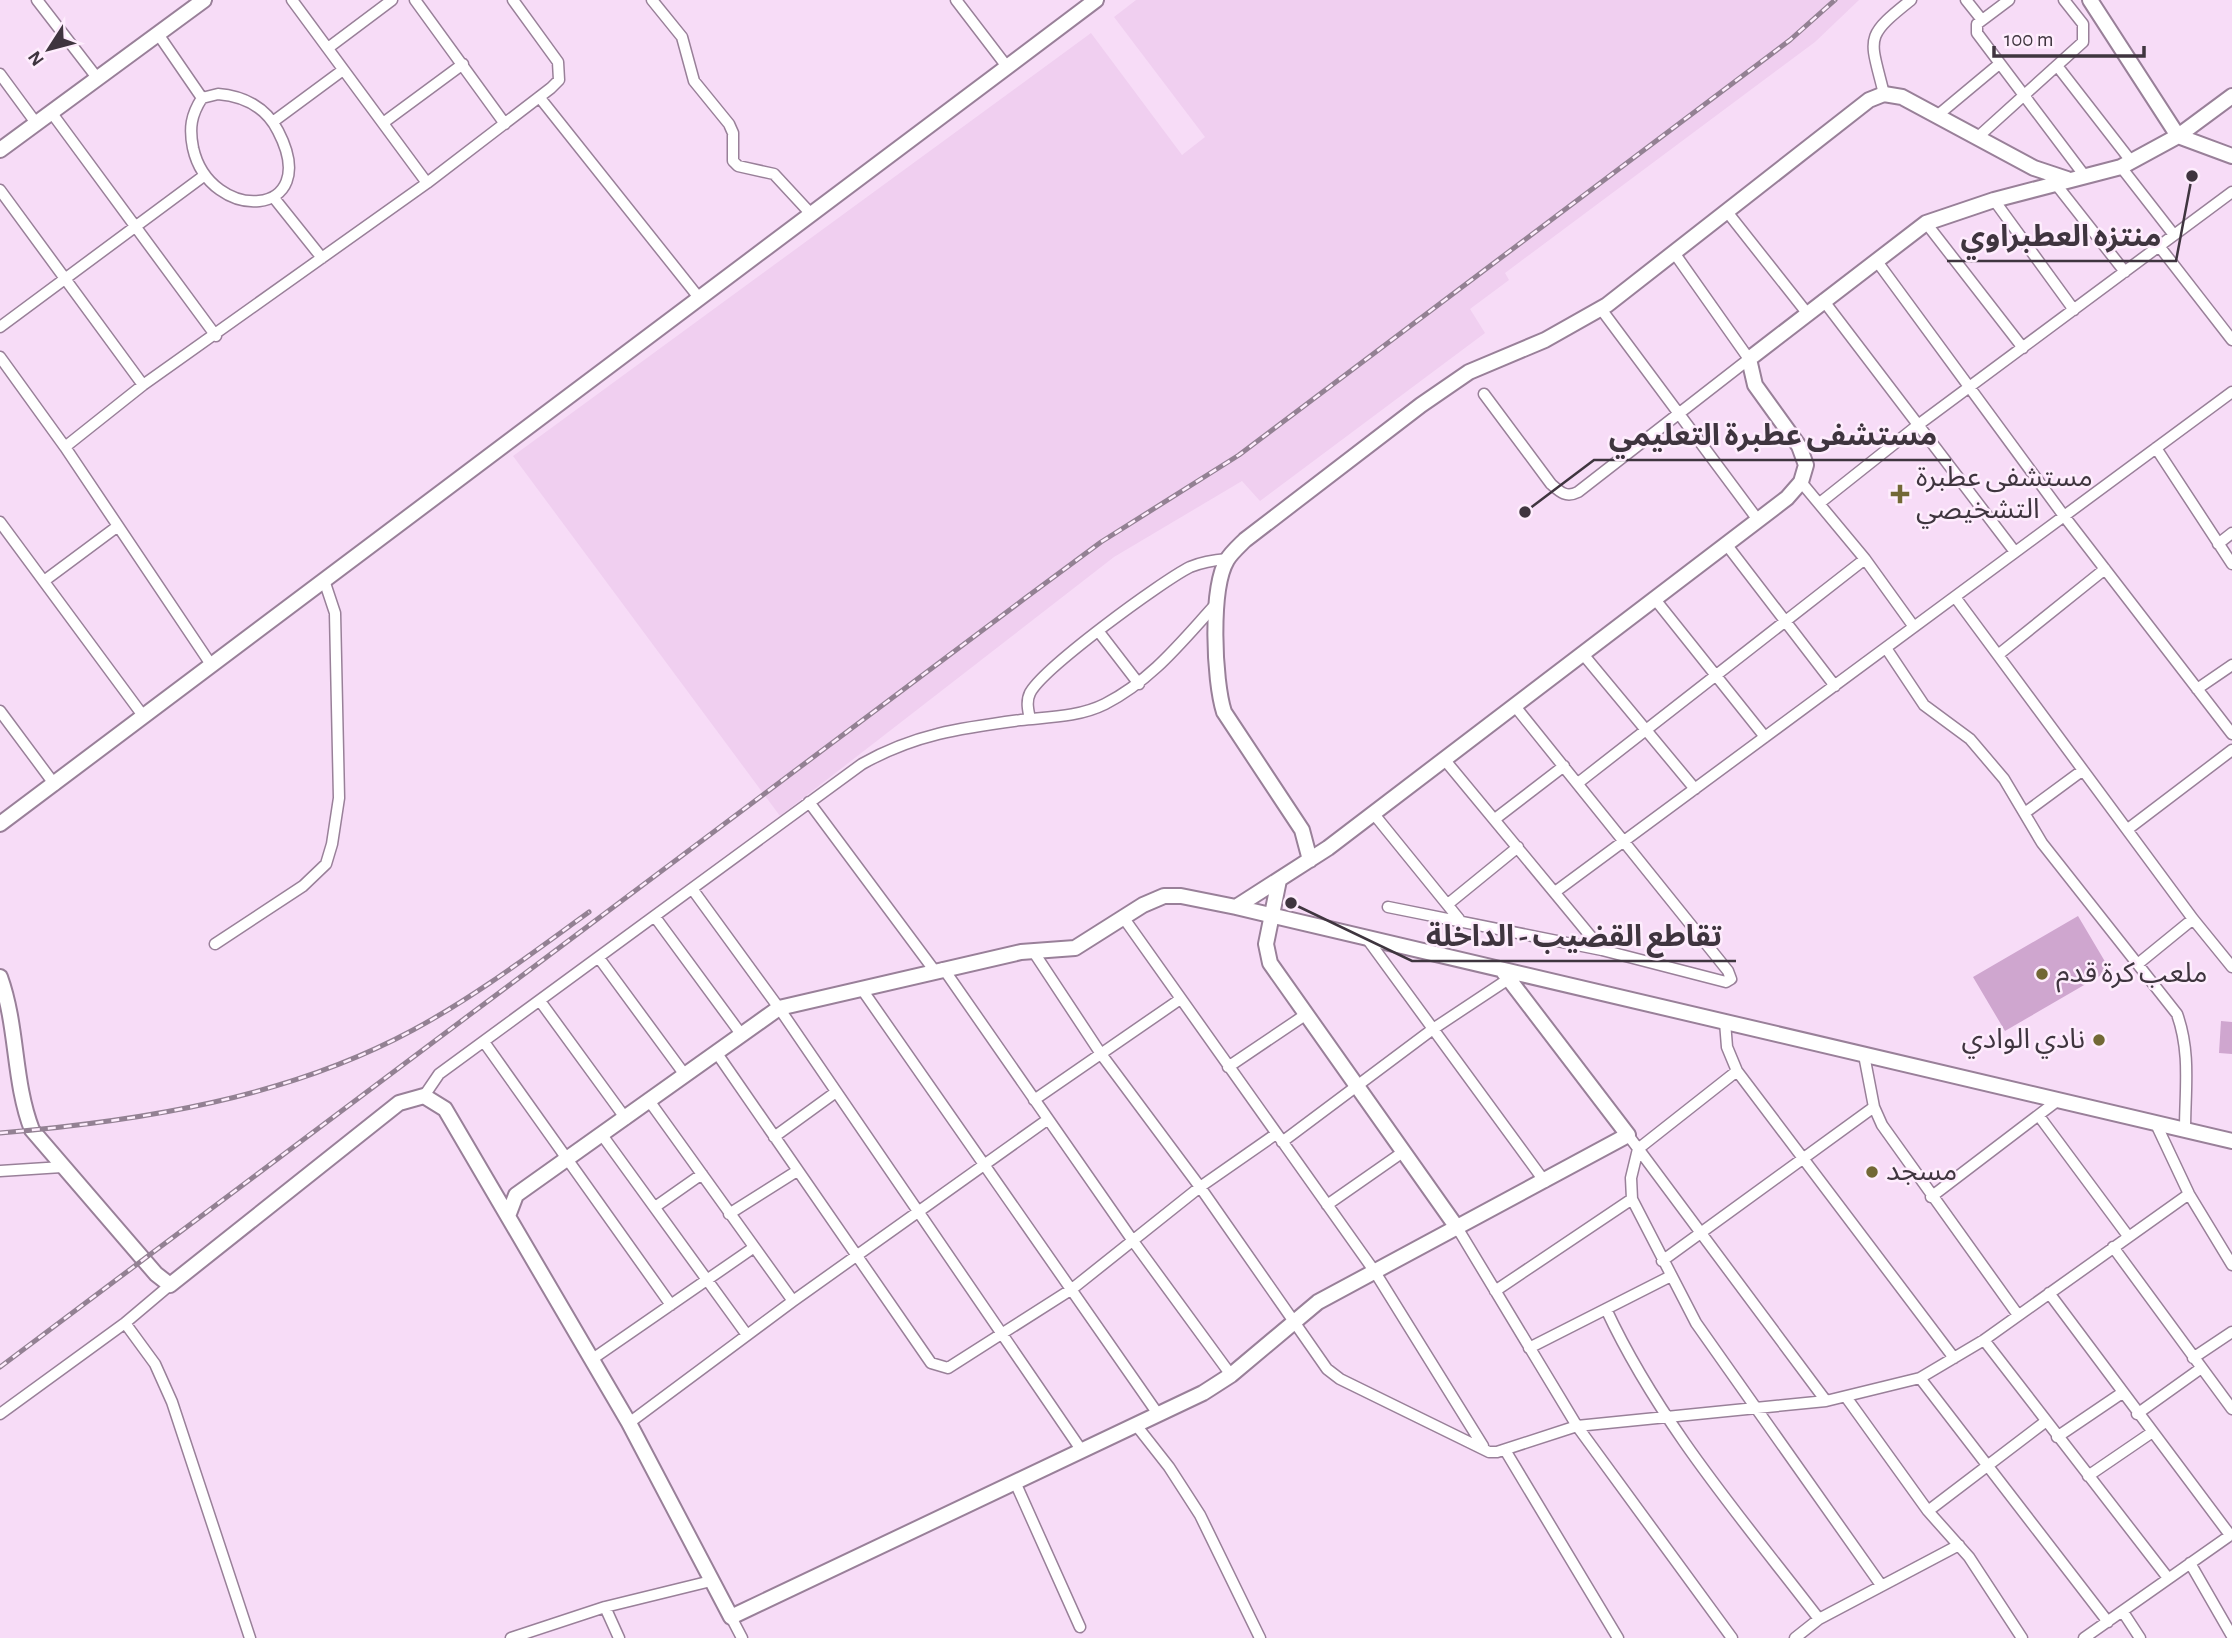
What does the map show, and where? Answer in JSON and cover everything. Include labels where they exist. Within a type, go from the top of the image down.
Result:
[{"type":"street","points":[[37,0],[98,79]]},
{"type":"street","points":[[0,150],[204,0]]},
{"type":"street","points":[[292,0],[427,183]]},
{"type":"street","points":[[328,48],[392,0]]},
{"type":"street","points":[[415,0],[505,124]]},
{"type":"street","points":[[65,447],[143,385],[427,183],[540,98],[559,80],[561,70],[551,50],[513,0]]},
{"type":"street","points":[[652,0],[682,37],[694,81],[729,124],[733,133],[733,161],[738,166],[774,174],[813,215]]},
{"type":"street","points":[[956,0],[1008,68]]},
{"type":"street","points":[[0,824],[1096,0]]},
{"type":"street","points":[[1884,94],[1872,45],[1873,36],[1880,25],[1911,0]]},
{"type":"street","points":[[1966,0],[1982,20]]},
{"type":"street","points":[[2009,0],[1977,24],[1977,33],[1998,65],[2084,176]]},
{"type":"street","points":[[1979,136],[2083,42],[2083,24],[2064,0]]},
{"type":"street","points":[[2090,0],[2178,136],[2232,156]]},
{"type":"street","points":[[158,34],[202,98]]},
{"type":"street","points":[[383,123],[463,64]]},
{"type":"street","points":[[1938,115],[1998,65]]},
{"type":"street","points":[[2058,67],[2174,235]]},
{"type":"street","points":[[274,121],[343,70]]},
{"type":"street","points":[[0,74],[36,124]]},
{"type":"street","points":[[218,94],[235,95],[254,104],[274,121],[288,158],[289,176],[284,189],[274,198],[242,201],[222,191],[205,176],[195,155],[190,134],[192,113],[202,98],[218,94]]},
{"type":"street","points":[[1310,860],[1302,830],[1224,712],[1219,696],[1217,602],[1227,559],[1245,540],[1315,484],[1469,372],[1545,341],[1601,309],[1728,213],[1829,130],[1869,100],[1884,94],[1902,97],[2062,181],[2124,272]]},
{"type":"street","points":[[1484,394],[1551,484],[1563,494],[1571,496],[1926,223],[1994,200],[2126,164],[2178,136],[2232,96]]},
{"type":"street","points":[[540,98],[700,299]]},
{"type":"street","points":[[51,113],[216,335]]},
{"type":"street","points":[[0,327],[205,176]]},
{"type":"street","points":[[0,190],[143,385]]},
{"type":"street","points":[[1821,502],[1919,425],[2232,192]]},
{"type":"street","points":[[274,198],[322,258]]},
{"type":"street","points":[[1994,200],[2074,310]]},
{"type":"street","points":[[1728,213],[1807,313]]},
{"type":"street","points":[[1926,223],[2023,348]]},
{"type":"street","points":[[2159,246],[2232,340]]},
{"type":"street","points":[[1236,907],[1328,848],[1787,498],[1801,482],[1806,464],[1798,446],[1755,386],[1749,359],[1675,254]]},
{"type":"street","points":[[1876,260],[2064,516],[2232,734]]},
{"type":"street","points":[[1823,300],[2015,552]]},
{"type":"street","points":[[1601,309],[1681,412],[1758,520]]},
{"type":"street","points":[[0,357],[65,447],[212,666]]},
{"type":"street","points":[[1555,892],[2156,448],[2231,396]]},
{"type":"street","points":[[2156,448],[2232,565]]},
{"type":"street","points":[[1801,482],[1821,502],[1866,559],[1914,627]]},
{"type":"street","points":[[0,522],[144,717]]},
{"type":"street","points":[[44,581],[118,526]]},
{"type":"street","points":[[2218,544],[2232,533]]},
{"type":"street","points":[[1726,544],[1835,685]]},
{"type":"street","points":[[1030,719],[1027,701],[1038,682],[1099,632],[1189,568],[1203,562],[1227,559]]},
{"type":"street","points":[[1578,783],[1866,559]]},
{"type":"street","points":[[1998,655],[2105,569]]},
{"type":"street","points":[[215,944],[303,886],[326,864],[332,844],[339,798],[337,674],[335,613],[324,580]]},
{"type":"street","points":[[1955,597],[2193,919],[2232,967]]},
{"type":"street","points":[[1654,598],[1765,737]]},
{"type":"street","points":[[0,1414],[125,1323],[399,1103],[424,1096],[439,1074],[862,764],[915,738],[956,728],[1070,715],[1103,705],[1139,684],[1181,645],[1217,602]]},
{"type":"street","points":[[1099,632],[1139,684]]},
{"type":"street","points":[[1886,648],[1924,705],[1970,739],[2004,779],[2042,843],[2177,1014],[2185,1038],[2188,1065],[2185,1130]]},
{"type":"street","points":[[1582,653],[1695,789]]},
{"type":"street","points":[[2197,689],[2232,665]]},
{"type":"street","points":[[1388,907],[1459,919],[1602,950],[1726,982],[1731,979],[1728,971],[1625,840],[1514,705]]},
{"type":"street","points":[[0,711],[55,785]]},
{"type":"street","points":[[2128,830],[2232,750]]},
{"type":"street","points":[[1444,759],[1602,950]]},
{"type":"street","points":[[1495,819],[1564,766]]},
{"type":"street","points":[[2026,812],[2083,770]]},
{"type":"street","points":[[809,802],[938,969],[1231,1375]]},
{"type":"street","points":[[1373,813],[1459,919]]},
{"type":"street","points":[[1302,830],[1328,848]]},
{"type":"street","points":[[1448,904],[1518,847]]},
{"type":"street","points":[[1279,880],[1266,953],[1304,1015],[1458,1229],[1577,1426],[1732,1638]]},
{"type":"street","points":[[693,890],[779,1009],[1082,1451]]},
{"type":"street","points":[[508,1216],[516,1195],[779,1009],[938,969],[1033,951],[1076,948],[1123,917],[1164,896],[1190,897],[1236,907],[1506,974],[1726,1022],[2232,1141]]},
{"type":"street","points":[[655,917],[741,1034]]},
{"type":"street","points":[[1123,917],[1179,1000],[1375,1272],[1483,1447]]},
{"type":"street","points":[[2139,963],[2193,919]]},
{"type":"street","points":[[1368,940],[1545,1182]]},
{"type":"street","points":[[1033,951],[1101,1054],[1200,1187],[1314,1353],[1340,1379],[1489,1452],[1505,1450],[1577,1426],[1826,1401],[1920,1378],[1984,1340],[2189,1194]]},
{"type":"street","points":[[599,958],[685,1075]]},
{"type":"street","points":[[716,1052],[931,1363],[948,1368],[1072,1289],[1200,1187],[1356,1086],[1506,974]]},
{"type":"street","points":[[1506,974],[1826,1401]]},
{"type":"street","points":[[0,977],[12,1026],[27,1115],[37,1137],[156,1274],[170,1285]]},
{"type":"street","points":[[861,988],[1158,1415]]},
{"type":"street","points":[[1034,1100],[1179,1000]]},
{"type":"street","points":[[541,1001],[626,1119]]},
{"type":"street","points":[[1228,1068],[1304,1015]]},
{"type":"street","points":[[1726,1022],[1727,1048],[1737,1071],[1954,1358]]},
{"type":"street","points":[[484,1042],[671,1305]]},
{"type":"street","points":[[1864,1055],[1874,1107],[1882,1125],[2018,1315]]},
{"type":"street","points":[[1737,1071],[1638,1149],[1631,1178],[1632,1199],[1669,1277],[1720,1362],[1881,1585]]},
{"type":"street","points":[[774,1137],[836,1092]]},
{"type":"street","points":[[424,1096],[445,1109],[508,1216],[629,1423],[742,1638]]},
{"type":"street","points":[[1931,1197],[2057,1101]]},
{"type":"street","points":[[650,1102],[793,1301]]},
{"type":"street","points":[[1662,1261],[1874,1107]]},
{"type":"street","points":[[2039,1116],[2128,1236]]},
{"type":"street","points":[[629,1423],[855,1256],[1047,1120]]},
{"type":"street","points":[[2156,1124],[2189,1194],[2232,1265]]},
{"type":"street","points":[[602,1135],[747,1335]]},
{"type":"street","points":[[731,1617],[1158,1415],[1231,1375],[1318,1302],[1458,1229],[1628,1135]]},
{"type":"street","points":[[1327,1205],[1403,1152]]},
{"type":"street","points":[[0,1171],[62,1167]]},
{"type":"street","points":[[729,1214],[797,1171]]},
{"type":"street","points":[[655,1206],[702,1174]]},
{"type":"street","points":[[494,1194],[516,1195]]},
{"type":"street","points":[[1495,1291],[1632,1199]]},
{"type":"street","points":[[2112,1247],[2232,1409]]},
{"type":"street","points":[[591,1360],[753,1248]]},
{"type":"street","points":[[1529,1348],[1669,1277]]},
{"type":"street","points":[[2049,1293],[2151,1433],[2231,1535],[2084,1638]]},
{"type":"street","points":[[1606,1309],[1640,1377],[1666,1418],[1819,1619]]},
{"type":"street","points":[[125,1323],[155,1364],[172,1402],[250,1638]]},
{"type":"street","points":[[2193,1358],[2232,1332]]},
{"type":"street","points":[[1984,1340],[2168,1578]]},
{"type":"street","points":[[2137,1414],[2200,1369]]},
{"type":"street","points":[[1920,1378],[2108,1622]]},
{"type":"street","points":[[2057,1437],[2122,1393]]},
{"type":"street","points":[[1846,1397],[1928,1511],[1959,1545],[2022,1638]]},
{"type":"street","points":[[1928,1511],[2045,1422]]},
{"type":"street","points":[[1136,1425],[1169,1467],[1200,1515],[1260,1638]]},
{"type":"street","points":[[2088,1476],[2151,1433]]},
{"type":"street","points":[[1505,1450],[1618,1638]]},
{"type":"street","points":[[1015,1482],[1080,1627]]},
{"type":"street","points":[[1796,1638],[1819,1619],[1959,1545]]},
{"type":"street","points":[[2190,1563],[2232,1636]]},
{"type":"street","points":[[511,1638],[605,1607],[711,1581]]},
{"type":"street","points":[[605,1607],[619,1638]]},
{"type":"street","points":[[2123,1612],[2140,1638]]},
{"type":"shaded area","points":[[1136,0],[1859,0],[1815,42],[1505,273],[1509,280],[1470,309],[1485,333],[1260,501],[1242,481],[1114,557],[780,816],[513,456],[1091,33],[1182,155],[1205,137],[1114,17]]},
{"type":"shaded area","name":"ملعب كرة قدم","points":[[2078,916],[2110,970],[2005,1031],[1973,977]]},
{"type":"shaded area","points":[[2221,1021],[2232,1022],[2232,1054],[2219,1053]]},
{"type":"railway","points":[[0,1367],[1101,542],[1239,455],[1790,40],[1835,0]]},
{"type":"railway","points":[[0,1133],[159,1113],[264,1089],[315,1073],[365,1053],[436,1017],[503,974],[589,912]]},
{"type":"place","name":"منتزه العطبراوي","points":[[2192,176]]},
{"type":"place","name":"مستشفى عطبرة التشخيصي","points":[[1900,494]]},
{"type":"place","name":"مستشفى عطبرة التعليمي","points":[[1525,512]]},
{"type":"place","name":"تقاطع القضيب - الداخلة","points":[[1291,903]]},
{"type":"place","name":"ملعب كرة قدم","points":[[2042,974]]},
{"type":"place","name":"نادي الوادي","points":[[2099,1040]]},
{"type":"place","name":"مسجد","points":[[1872,1172]]}]
